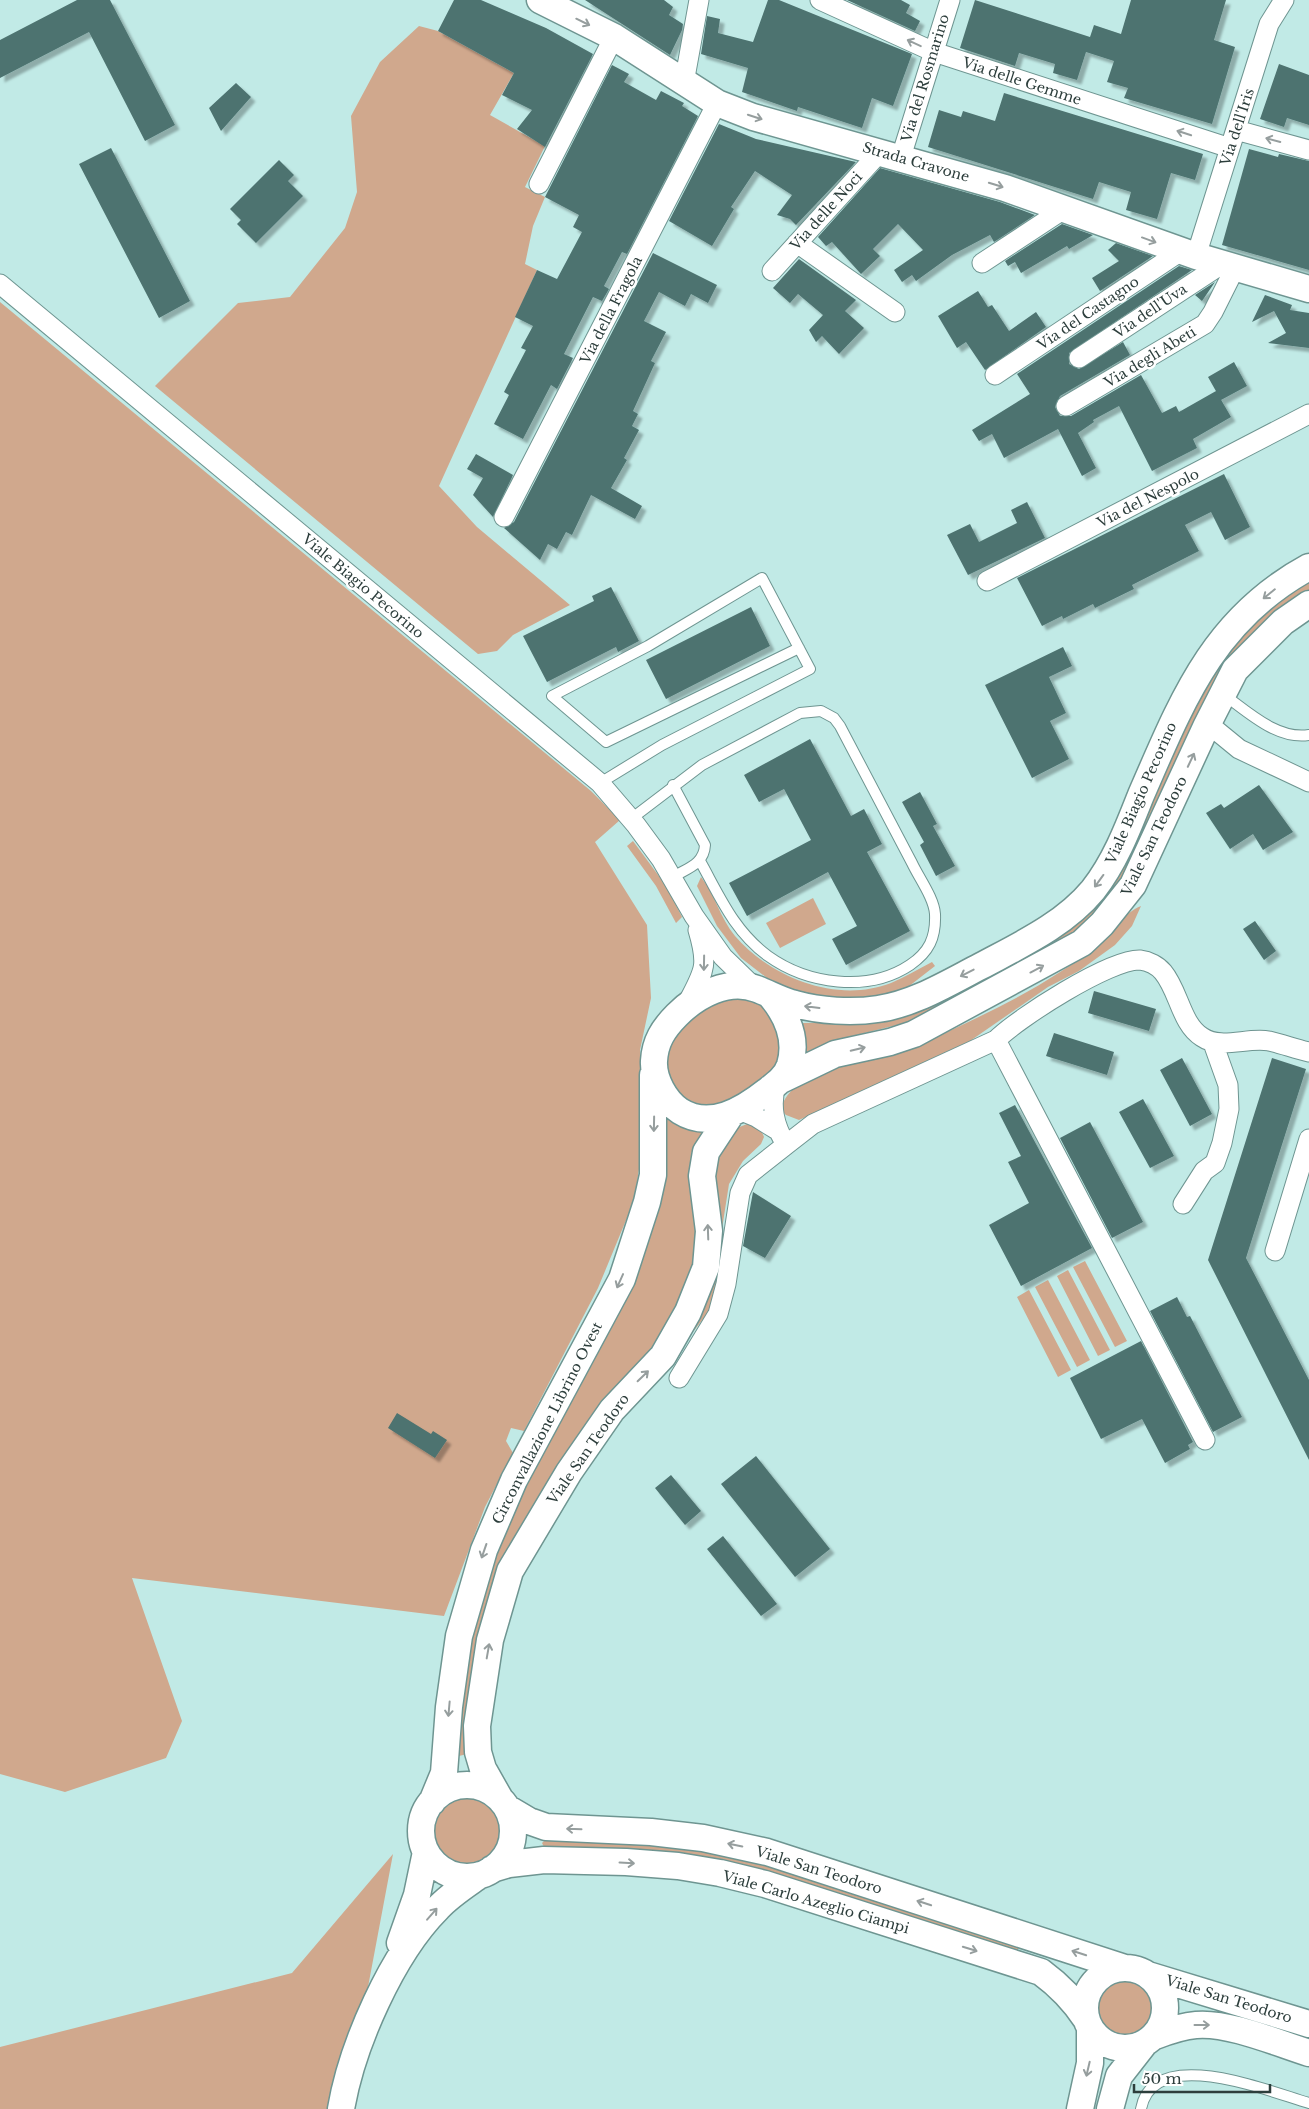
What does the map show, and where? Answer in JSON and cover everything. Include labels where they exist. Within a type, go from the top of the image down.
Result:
[{"type":"main road","name":"Strada Cravone","points":[[540,0],[614,37],[717,103],[753,117],[890,154],[1005,188],[1188,254],[1309,289]]},
{"type":"main road","name":"Viale Biagio Pecorino","points":[[762,992],[796,1005],[854,1011],[903,1004],[981,966],[1035,936],[1077,907],[1104,874],[1117,852],[1175,716],[1196,675],[1232,628],[1256,604],[1282,584],[1309,567]]},
{"type":"main road","name":"Viale San Teodoro","points":[[778,1082],[835,1054],[914,1034],[1082,943],[1102,924],[1133,885],[1206,727],[1236,670],[1253,650],[1284,622],[1309,604]]},
{"type":"main road","points":[[742,986],[762,992],[782,1009],[791,1029],[789,1067],[778,1082],[735,1112],[702,1119],[680,1111],[666,1096],[653,1075],[658,1037],[686,1006],[709,992],[723,987],[742,986]]},
{"type":"main road","name":"Circonvallazione Librino Ovest","points":[[432,1802],[444,1773],[449,1707],[459,1636],[484,1550],[514,1480],[622,1278],[647,1202],[653,1175],[653,1075]]},
{"type":"main road","name":"Viale San Teodoro","points":[[735,1112],[706,1152],[702,1176],[709,1232],[706,1267],[688,1312],[663,1356],[612,1410],[569,1472],[524,1544],[507,1578],[490,1640],[477,1726],[478,1752],[483,1769],[503,1803],[529,1821],[546,1827],[651,1832],[703,1838],[766,1852],[1309,2024]]},
{"type":"main road","points":[[394,1968],[438,1907],[486,1872],[506,1855],[513,1836],[513,1826],[503,1803],[491,1792],[471,1785],[449,1789],[432,1802],[423,1817],[423,1844],[426,1852],[445,1871],[462,1876],[486,1872]]},
{"type":"main road","points":[[341,2109],[354,2061],[394,1968],[417,1895],[426,1852]]},
{"type":"main road","name":"Viale Carlo Azeglio Ciampi","points":[[486,1872],[525,1861],[626,1862],[678,1866],[720,1873],[765,1884],[1040,1972],[1061,1987],[1075,2002],[1088,2024]]},
{"type":"main road","points":[[1080,2109],[1090,2063],[1088,2024],[1084,2006],[1087,1994],[1102,1975],[1113,1970],[1137,1971],[1163,1993],[1166,2004],[1161,2027],[1119,2076],[1110,2109]]},
{"type":"main road","points":[[1088,2024],[1104,2043],[1124,2049],[1196,2025],[1231,2029],[1309,2053]]},
{"type":"main road","points":[[1086,2109],[1095,2106],[1102,2109]]},
{"type":"street","points":[[684,82],[700,0]]},
{"type":"street","name":"Via delle Gemme","points":[[820,0],[934,52],[1230,148]]},
{"type":"street","name":"Via del Rosmarino","points":[[890,154],[934,52],[950,0]]},
{"type":"street","name":"Via dell'Iris","points":[[1188,254],[1230,148],[1269,24],[1284,0]]},
{"type":"street","points":[[539,184],[614,37]]},
{"type":"street","name":"Via della Fragola","points":[[504,517],[717,103]]},
{"type":"street","points":[[1236,130],[1309,150]]},
{"type":"street","name":"Via delle Noci","points":[[772,270],[797,243],[890,154]]},
{"type":"street","points":[[982,263],[1064,209]]},
{"type":"street","points":[[797,243],[895,312]]},
{"type":"street","name":"Via del Castagno","points":[[995,376],[1188,254]]},
{"type":"street","name":"Via dell'Uva","points":[[1079,358],[1228,266]]},
{"type":"street","name":"Via degli Abeti","points":[[1066,406],[1205,324],[1214,312],[1228,266]]},
{"type":"street","name":"Viale Biagio Pecorino","points":[[0,284],[600,783],[631,819],[673,877],[694,916]]},
{"type":"street","name":"Via del Nespolo","points":[[987,581],[1309,414]]},
{"type":"street","points":[[1206,727],[1217,731],[1239,749],[1309,782]]},
{"type":"street","points":[[694,916],[723,957],[762,992]]},
{"type":"street","points":[[686,1006],[705,968],[704,950],[694,916]]},
{"type":"street","points":[[678,1378],[718,1314],[726,1284],[740,1193],[748,1175],[782,1137],[996,1040],[1009,1026],[1030,1012],[1106,970],[1140,960],[1151,962],[1162,971],[1193,1029],[1201,1037],[1213,1043],[1267,1041],[1309,1052]]},
{"type":"street","points":[[996,1040],[1204,1440]]},
{"type":"street","points":[[1183,1204],[1204,1171],[1215,1163],[1229,1109],[1228,1085],[1213,1043]]},
{"type":"street","points":[[778,1082],[772,1100],[782,1137]]},
{"type":"street","points":[[735,1112],[756,1117],[782,1137]]},
{"type":"street","points":[[1275,1251],[1309,1139]]},
{"type":"lane","points":[[600,783],[662,745],[810,669],[799,648],[762,578],[648,646],[552,696],[606,742],[799,648]]},
{"type":"lane","points":[[1222,694],[1272,728],[1306,734]]},
{"type":"lane","points":[[631,819],[702,765],[800,713],[821,711],[828,714],[840,726],[935,908],[932,942],[918,959],[904,969],[880,978],[850,982],[833,981],[794,971],[767,955],[739,929],[724,907],[700,862]]},
{"type":"lane","points":[[673,877],[700,862],[704,854],[704,845],[674,785]]},
{"type":"lane","points":[[1141,2109],[1143,2101],[1154,2086],[1168,2077],[1188,2074],[1214,2076],[1309,2103]]},
{"type":"shaded area","points":[[419,26],[438,31],[514,73],[490,115],[545,146],[525,187],[545,197],[533,226],[525,264],[537,270],[439,486],[477,527],[570,605],[513,635],[497,651],[478,654],[155,386],[238,303],[290,297],[345,228],[357,192],[351,116],[380,62]]},
{"type":"shaded area","points":[[0,302],[591,791],[620,820],[595,842],[647,925],[651,998],[640,1050],[643,1122],[640,1163],[634,1201],[598,1288],[524,1431],[511,1428],[506,1441],[513,1453],[485,1507],[444,1616],[132,1578],[182,1721],[166,1758],[65,1792],[0,1774]]},
{"type":"shaded area","points":[[1309,578],[1309,591],[1284,608],[1129,875],[1073,937],[909,1022],[832,1041],[805,1055],[805,1034],[802,1023],[853,1022],[1051,939],[1210,673],[1257,617]]},
{"type":"shaded area","points":[[633,841],[667,887],[682,917],[676,923],[656,886],[627,846]]},
{"type":"shaded area","points":[[701,877],[725,922],[735,936],[767,964],[786,975],[806,983],[827,988],[870,989],[891,983],[932,962],[935,966],[908,987],[890,995],[842,1000],[795,992],[771,981],[741,958],[717,926],[697,886]]},
{"type":"shaded area","points":[[813,898],[826,924],[780,948],[766,923]]},
{"type":"shaded area","points":[[1141,906],[1132,926],[1115,945],[1079,971],[1048,987],[970,1041],[799,1120],[786,1115],[781,1110],[788,1095],[801,1083],[819,1074],[919,1045],[1026,993],[1088,953],[1103,941],[1130,912]]},
{"type":"shaded area","points":[[728,997],[756,1001],[769,1010],[782,1044],[775,1071],[730,1104],[700,1107],[677,1095],[665,1075],[666,1047],[672,1035],[704,1007]]},
{"type":"shaded area","points":[[671,1113],[707,1128],[696,1142],[691,1154],[690,1174],[698,1230],[696,1262],[667,1331],[548,1487],[467,1754],[459,1756],[457,1753],[465,1664],[485,1578],[662,1167],[666,1119]]},
{"type":"shaded area","points":[[747,1124],[758,1127],[764,1137],[761,1144],[743,1161],[729,1184],[719,1248],[715,1304],[669,1362],[685,1339],[712,1163],[737,1128]]},
{"type":"shaded area","points":[[1085,1261],[1127,1341],[1115,1347],[1073,1267]]},
{"type":"shaded area","points":[[1068,1270],[1110,1350],[1098,1356],[1057,1276]]},
{"type":"shaded area","points":[[1048,1280],[1090,1360],[1077,1367],[1035,1287]]},
{"type":"shaded area","points":[[1029,1290],[1071,1370],[1058,1377],[1017,1297]]},
{"type":"shaded area","points":[[474,1795],[487,1801],[496,1810],[500,1816],[502,1830],[500,1844],[492,1855],[481,1863],[460,1865],[453,1863],[442,1855],[434,1844],[432,1823],[434,1816],[442,1805],[453,1797]]},
{"type":"shaded area","points":[[546,1839],[627,1841],[725,1852],[1021,1944],[1017,1951],[767,1873],[545,1849],[542,1843]]},
{"type":"shaded area","points":[[393,1854],[365,2003],[331,2109],[0,2109],[0,2047],[292,1973]]},
{"type":"shaded area","points":[[1120,1980],[1130,1980],[1145,1988],[1151,1997],[1153,2008],[1151,2019],[1145,2028],[1130,2036],[1120,2036],[1109,2031],[1102,2024],[1097,2013],[1097,2003],[1102,1992],[1109,1985]]},
{"type":"building","points":[[77,0],[110,0],[175,125],[145,141],[89,32],[0,78],[0,40]]},
{"type":"building","points":[[454,0],[481,0],[546,28],[593,54],[545,147],[517,129],[532,110],[502,95],[514,73],[438,31]]},
{"type":"building","points":[[585,0],[664,0],[673,7],[669,15],[683,24],[682,30],[670,55]]},
{"type":"building","points":[[768,0],[779,0],[912,54],[893,106],[872,98],[862,128],[798,107],[797,111],[742,92],[748,68],[701,54],[707,16],[720,19],[718,33],[753,42]]},
{"type":"building","points":[[847,0],[901,0],[910,5],[906,13],[920,21],[915,31]]},
{"type":"building","points":[[975,0],[1090,37],[1094,25],[1121,34],[1131,0],[1226,0],[1214,40],[1235,47],[1212,124],[1124,98],[1128,88],[1107,82],[1114,61],[1086,52],[1077,80],[1053,73],[1055,64],[1019,53],[1015,66],[960,48]]},
{"type":"building","points":[[1279,64],[1309,75],[1309,125],[1287,118],[1284,127],[1260,119]]},
{"type":"building","points":[[612,65],[629,74],[624,82],[656,100],[661,91],[684,103],[682,106],[698,116],[627,254],[622,252],[604,286],[609,289],[602,301],[593,297],[564,354],[573,358],[557,389],[551,385],[523,439],[494,424],[509,395],[504,392],[526,350],[521,348],[533,326],[515,317],[537,270],[557,279],[582,232],[573,227],[579,215],[545,197]]},
{"type":"building","points":[[236,83],[251,97],[221,131],[209,108]]},
{"type":"building","points":[[1004,93],[1203,154],[1195,180],[1171,173],[1157,219],[1126,210],[1131,192],[1099,182],[1093,199],[928,147],[939,110],[961,117],[963,111],[995,121]]},
{"type":"building","points":[[719,124],[756,139],[856,162],[796,225],[790,219],[777,215],[792,195],[755,171],[731,207],[734,209],[712,246],[669,221]]},
{"type":"building","points":[[111,148],[190,301],[159,318],[79,164]]},
{"type":"building","points":[[1249,149],[1278,157],[1279,154],[1309,161],[1309,270],[1222,245]]},
{"type":"building","points":[[279,160],[294,175],[288,181],[303,196],[256,243],[237,224],[241,220],[230,209]]},
{"type":"building","points":[[880,168],[1000,202],[1035,215],[994,242],[990,235],[952,255],[916,281],[912,275],[902,282],[894,270],[923,250],[898,224],[873,249],[880,256],[861,274],[832,242],[826,246],[818,237]]},
{"type":"building","points":[[1062,224],[1093,235],[1069,249],[1067,246],[1021,273],[1015,262],[1008,266],[1005,261]]},
{"type":"building","points":[[1116,243],[1153,256],[1100,291],[1092,278],[1119,261],[1108,250]]},
{"type":"building","points":[[653,253],[717,285],[708,303],[691,294],[685,306],[659,292],[644,321],[666,332],[651,361],[655,363],[633,411],[638,414],[632,426],[639,430],[624,458],[627,460],[611,488],[642,506],[635,519],[591,495],[572,535],[566,532],[557,549],[548,544],[540,560],[504,528],[514,522]]},
{"type":"building","points":[[799,259],[856,300],[845,311],[864,328],[839,354],[822,336],[816,342],[809,330],[823,315],[798,294],[790,303],[773,288]]},
{"type":"building","points":[[1179,266],[1192,270],[1069,353],[1069,364],[1079,369],[1123,342],[1130,355],[1060,396],[1055,407],[1060,416],[1071,416],[1141,375],[1162,413],[1176,406],[1179,412],[1216,391],[1231,417],[1193,439],[1197,448],[1152,471],[1119,406],[1093,420],[1094,422],[1078,433],[1096,468],[1082,476],[1058,429],[1004,458],[992,434],[979,441],[972,430],[1030,394],[1017,374]]},
{"type":"building","points":[[1215,282],[1202,301],[1195,295]]},
{"type":"building","points":[[978,291],[988,307],[992,305],[1009,331],[1036,312],[1046,327],[985,370],[966,342],[957,348],[938,316]]},
{"type":"building","points":[[1265,295],[1292,305],[1290,310],[1309,313],[1309,348],[1268,343],[1286,333],[1274,311],[1252,322]]},
{"type":"building","points":[[1234,362],[1247,386],[1221,400],[1208,377]]},
{"type":"building","points":[[476,454],[513,475],[493,517],[473,495],[483,478],[467,469]]},
{"type":"building","points":[[1224,474],[1250,527],[1225,540],[1211,512],[1185,525],[1199,551],[1132,585],[1134,589],[1095,608],[1093,604],[1063,619],[1062,616],[1042,626],[1017,578]]},
{"type":"building","points":[[1027,502],[1045,538],[968,575],[947,535],[970,524],[979,542],[1017,523],[1011,510]]},
{"type":"building","points":[[611,587],[639,641],[618,652],[616,647],[547,682],[523,636],[594,601],[592,596]]},
{"type":"building","points":[[751,607],[770,646],[666,699],[646,660]]},
{"type":"building","points":[[1063,647],[1072,666],[1049,677],[1066,713],[1050,721],[1069,759],[1032,778],[985,685]]},
{"type":"building","points":[[810,739],[851,816],[864,809],[882,844],[867,852],[910,931],[846,965],[832,939],[857,926],[828,872],[747,916],[729,883],[811,840],[784,789],[759,802],[744,775]]},
{"type":"building","points":[[1259,785],[1293,832],[1263,850],[1253,834],[1230,849],[1206,813],[1221,804],[1224,808]]},
{"type":"building","points":[[920,792],[937,824],[933,826],[955,866],[936,876],[920,845],[924,842],[902,802]]},
{"type":"building","points":[[1255,921],[1276,951],[1264,960],[1243,929]]},
{"type":"building","points":[[1094,991],[1156,1009],[1149,1031],[1088,1013]]},
{"type":"building","points":[[1054,1033],[1114,1052],[1107,1075],[1046,1056]]},
{"type":"building","points":[[1182,1058],[1212,1114],[1190,1126],[1160,1070]]},
{"type":"building","points":[[1272,1058],[1306,1069],[1246,1258],[1309,1380],[1309,1460],[1208,1260]]},
{"type":"building","points":[[1143,1099],[1174,1156],[1150,1168],[1119,1112]]},
{"type":"building","points":[[1015,1105],[1092,1248],[1021,1286],[989,1225],[1029,1203],[1008,1162],[1021,1156],[999,1113]]},
{"type":"building","points":[[1090,1122],[1143,1222],[1112,1238],[1060,1138]]},
{"type":"building","points":[[753,1192],[791,1216],[765,1258],[743,1246]]},
{"type":"building","points":[[1177,1297],[1187,1317],[1190,1316],[1242,1417],[1213,1432],[1150,1311]]},
{"type":"building","points":[[1141,1341],[1193,1442],[1188,1445],[1190,1449],[1165,1463],[1142,1419],[1101,1439],[1070,1378]]},
{"type":"building","points":[[397,1413],[431,1434],[433,1431],[447,1440],[435,1458],[388,1428]]},
{"type":"building","points":[[756,1456],[830,1549],[795,1577],[721,1484]]},
{"type":"building","points":[[671,1475],[701,1511],[685,1525],[655,1488]]},
{"type":"building","points":[[723,1536],[777,1604],[761,1616],[707,1549]]}]
